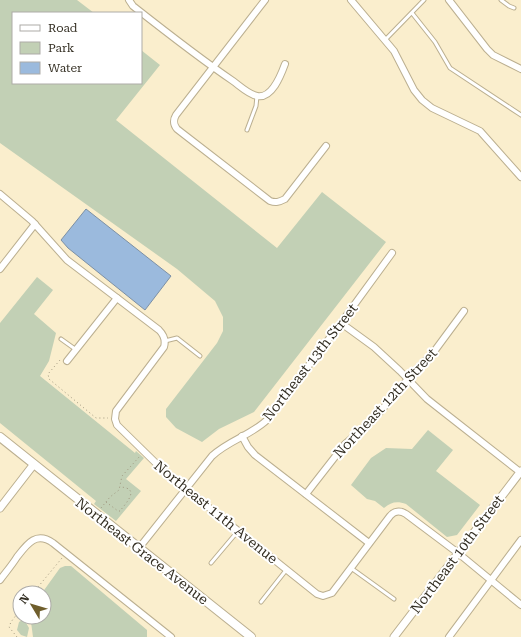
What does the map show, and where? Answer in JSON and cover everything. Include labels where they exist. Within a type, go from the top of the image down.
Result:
[{"type":"main road","name":"Northeast Grace Avenue","points":[[0,437],[251,637]]},
{"type":"street","points":[[129,0],[133,6],[141,12]]},
{"type":"street","points":[[264,0],[214,68],[176,115],[174,124],[177,128],[270,201],[277,202],[285,199],[326,146]]},
{"type":"street","points":[[351,0],[394,51],[414,90],[422,100],[432,108],[480,131],[521,178]]},
{"type":"street","points":[[449,0],[493,55],[521,69]]},
{"type":"street","points":[[142,13],[214,68],[257,96],[266,94],[273,89],[282,75],[285,64]]},
{"type":"street","points":[[0,194],[35,224],[68,260],[159,330],[164,336],[165,341],[162,350],[116,411],[115,419]]},
{"type":"street","points":[[0,269],[35,224]]},
{"type":"street","name":"Northeast 13th Street","points":[[139,548],[212,456],[224,446],[260,426],[268,419],[392,253]]},
{"type":"street","points":[[67,361],[117,298]]},
{"type":"street","name":"Northeast 12th Street","points":[[306,494],[345,444],[374,419],[408,379],[436,350],[464,311]]},
{"type":"street","points":[[341,323],[374,347],[427,399],[521,471]]},
{"type":"street","name":"Northeast 11th Avenue","points":[[115,419],[117,425],[161,469],[317,594],[326,596],[334,591],[351,568]]},
{"type":"street","points":[[242,436],[253,452],[369,544]]},
{"type":"street","points":[[0,508],[34,464]]},
{"type":"street","name":"Northeast 10th Street","points":[[394,637],[521,471]]},
{"type":"street","points":[[351,568],[390,516],[399,512],[406,514],[458,552],[521,605]]},
{"type":"street","points":[[0,580],[28,543],[39,538],[50,541],[171,637]]},
{"type":"street","points":[[449,637],[521,540]]},
{"type":"lane","points":[[385,40],[424,0]]},
{"type":"lane","points":[[501,0],[514,8]]},
{"type":"lane","points":[[412,13],[435,42],[450,68],[521,115]]},
{"type":"lane","points":[[247,130],[256,106],[257,96]]},
{"type":"lane","points":[[165,341],[177,338],[200,356]]},
{"type":"lane","points":[[61,339],[76,350]]},
{"type":"lane","points":[[211,562],[238,531]]},
{"type":"lane","points":[[351,568],[394,599]]},
{"type":"lane","points":[[261,602],[287,569]]},
{"type":"path","points":[[67,361],[60,360],[49,371],[49,379],[96,418],[115,419]]},
{"type":"path","points":[[97,515],[105,502],[119,490],[122,476],[144,452]]},
{"type":"path","points":[[105,502],[118,512],[120,511],[131,497],[131,494],[126,488],[120,488]]},
{"type":"path","points":[[39,585],[65,553]]},
{"type":"path","points":[[12,621],[9,627],[17,637]]},
{"type":"green space","points":[[0,0],[77,0],[93,12],[12,12],[12,84],[142,84],[142,51],[160,65],[116,120],[277,248],[322,192],[386,242],[254,412],[219,429],[202,442],[176,428],[166,417],[166,409],[217,343],[223,331],[223,317],[215,301],[177,269],[0,143]]},
{"type":"green space","points":[[37,277],[53,290],[34,314],[56,333],[49,361],[40,376],[135,453],[136,451],[144,458],[126,479],[141,491],[116,521],[94,504],[96,501],[0,423],[0,323]]},
{"type":"green space","points":[[428,430],[453,450],[436,471],[480,505],[457,535],[447,537],[406,504],[394,503],[389,504],[384,508],[375,501],[367,499],[351,485],[371,458],[386,448],[412,449]]},
{"type":"green space","points":[[71,566],[147,630],[147,637],[33,637],[31,625],[52,625],[52,585],[48,585],[60,568]]},
{"type":"green space","points":[[18,625],[27,625],[29,628],[27,637],[21,635],[17,630]]},
{"type":"water","points":[[86,209],[171,276],[145,310],[68,248],[61,240]]}]
